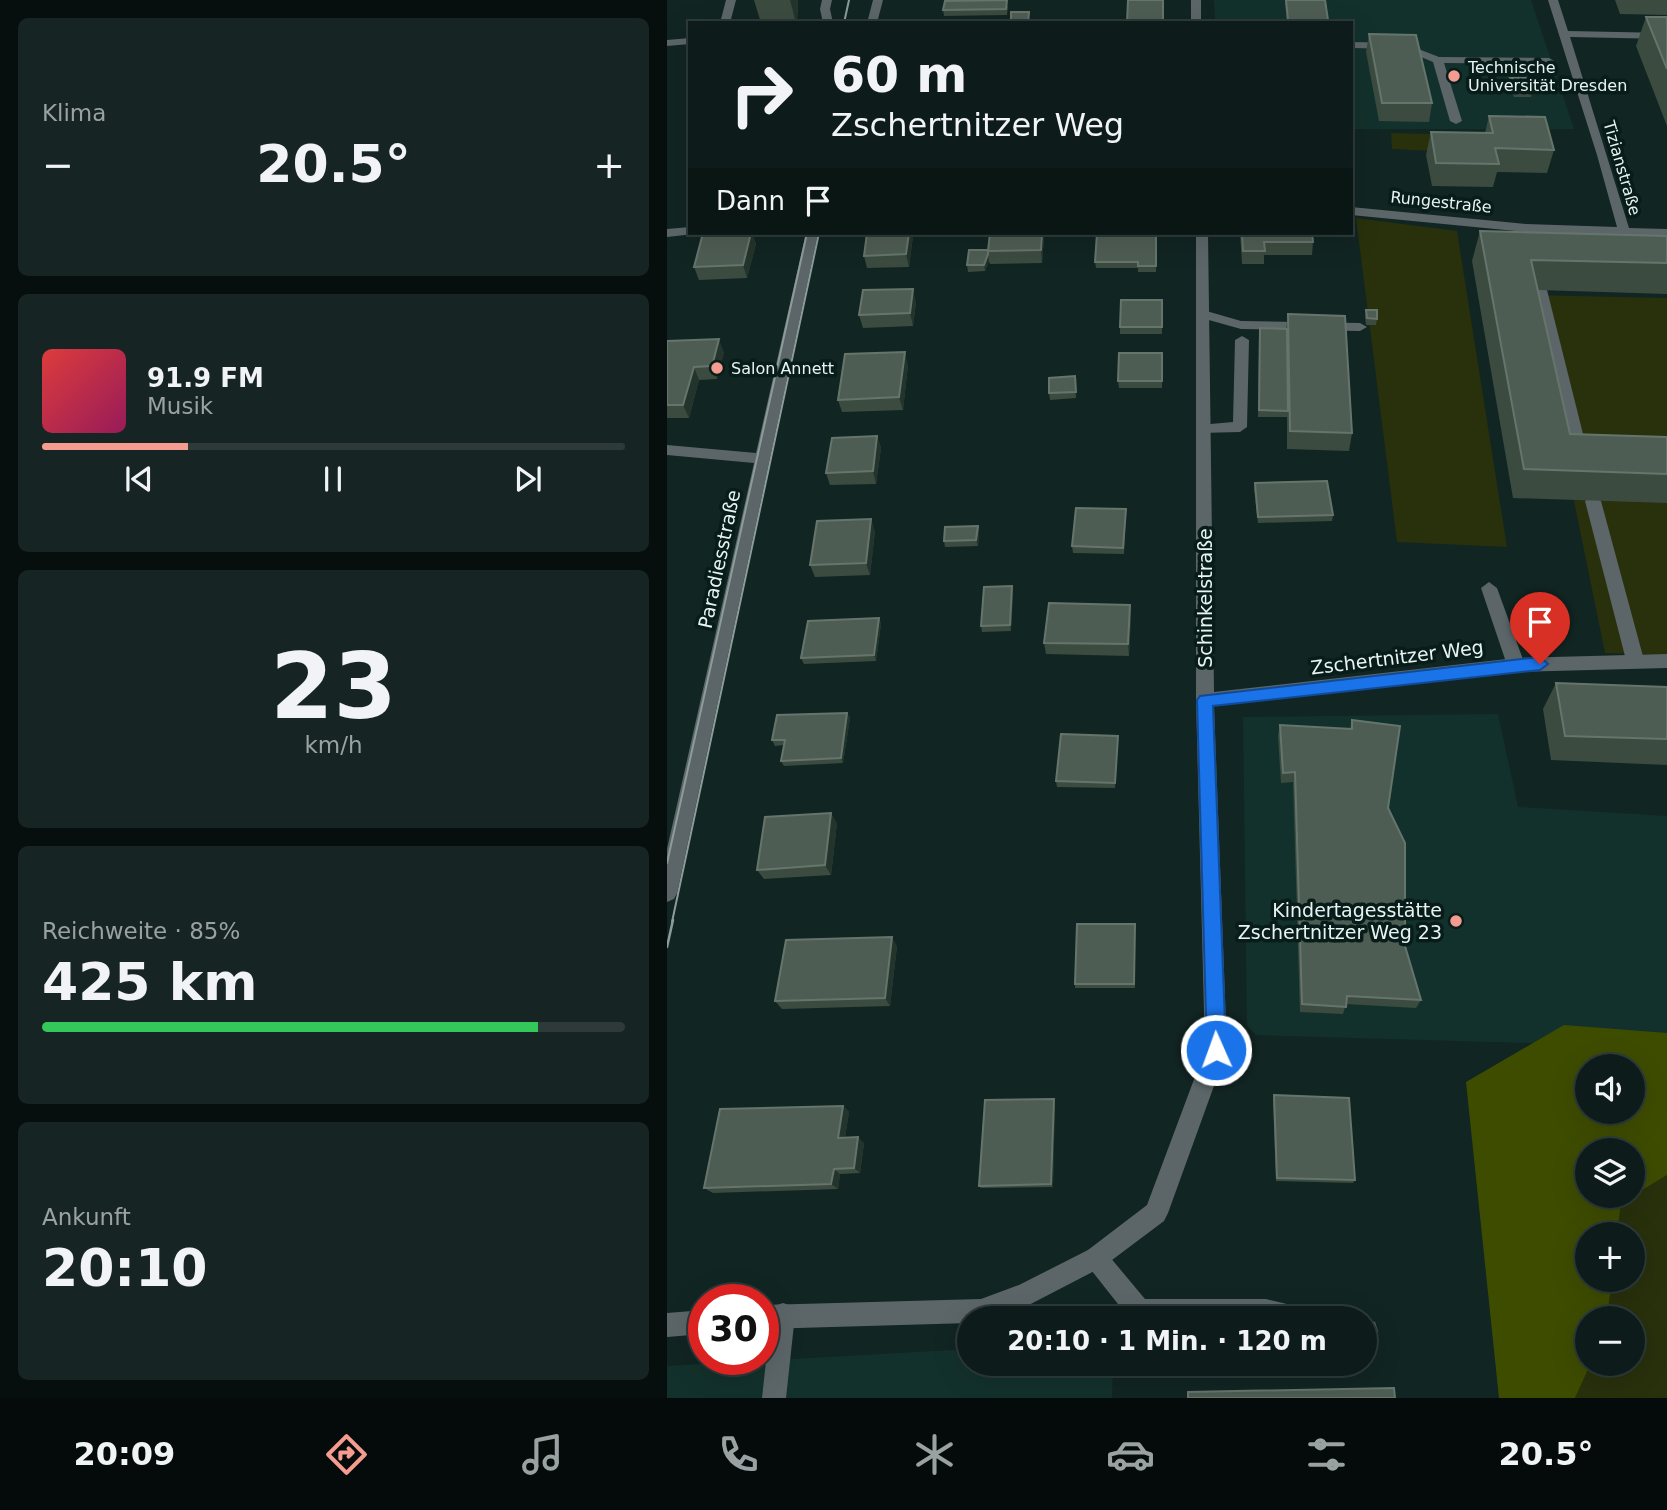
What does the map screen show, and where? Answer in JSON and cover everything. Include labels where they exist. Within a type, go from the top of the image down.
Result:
[{"type":"street","points":[[726,21],[731,0]]},
{"type":"street","points":[[827,0],[825,9],[828,21]]},
{"type":"street","points":[[873,21],[878,0]]},
{"type":"street","points":[[1196,0],[1196,21]]},
{"type":"street","name":"Tizianstraße","points":[[1553,0],[1624,231]]},
{"type":"street","points":[[1564,34],[1667,36]]},
{"type":"street","points":[[667,43],[688,41]]},
{"type":"street","points":[[1353,45],[1403,46],[1438,60],[1550,61]]},
{"type":"street","points":[[1438,60],[1456,121]]},
{"type":"street","name":"Rungestraße","points":[[1353,211],[1527,234],[1624,231],[1667,233]]},
{"type":"street","points":[[667,233],[688,231]]},
{"type":"street","name":"Paradiesstraße","points":[[667,893],[812,235]]},
{"type":"street","name":"Schinkelstraße","points":[[779,1316],[981,1311],[1025,1295],[1096,1258],[1156,1213],[1216,1050],[1205,700],[1202,235]]},
{"type":"street","points":[[1540,290],[1586,455]]},
{"type":"street","points":[[1203,314],[1240,325],[1360,327]]},
{"type":"street","points":[[1204,429],[1240,427],[1242,340]]},
{"type":"street","points":[[667,450],[763,459]]},
{"type":"street","points":[[1593,501],[1635,660]]},
{"type":"street","points":[[1489,588],[1516,665]]},
{"type":"street","name":"Zschertnitzer Weg","points":[[1205,700],[1516,665],[1667,661]]},
{"type":"street","points":[[1096,1258],[1135,1306]]},
{"type":"street","points":[[667,1325],[688,1323]]},
{"type":"street","points":[[774,1375],[774,1398]]},
{"type":"shaded area","name":"Technische Universität Dresden","points":[[1214,0],[1531,0],[1574,129],[1353,129],[1353,21],[1215,21]]},
{"type":"shaded area","name":"Kindertagesstätte Zschertnitzer Weg 23","points":[[1498,714],[1518,807],[1667,816],[1667,1047],[1256,1035],[1247,1026],[1243,717]]},
{"type":"shaded area","points":[[957,1350],[957,1376],[1113,1376],[1112,1398],[667,1398],[667,1366],[688,1365],[688,1375],[779,1375],[779,1360]]},
{"type":"green space","points":[[1391,133],[1433,134],[1435,151],[1392,149]]},
{"type":"green space","points":[[1356,218],[1457,231],[1507,547],[1397,542]]},
{"type":"green space","points":[[1532,295],[1667,298],[1667,655],[1605,653]]},
{"type":"green space","points":[[1564,1025],[1667,1033],[1667,1175],[1645,1188],[1645,1138],[1575,1138],[1575,1208],[1620,1208],[1619,1222],[1575,1222],[1575,1292],[1610,1292],[1609,1306],[1575,1306],[1575,1376],[1585,1376],[1575,1398],[1499,1398],[1466,1082]]},
{"type":"green space","points":[[1667,1175],[1667,1398],[1575,1398],[1585,1376],[1645,1376],[1645,1306],[1609,1306],[1610,1292],[1645,1292],[1645,1222],[1619,1222],[1620,1208],[1645,1208],[1645,1188]]},
{"type":"building","points":[[1007,0],[1006,9],[943,10],[945,1]]},
{"type":"building","points":[[1128,0],[1163,0],[1163,21],[1127,21]]},
{"type":"building","points":[[1286,0],[1325,0],[1328,20],[1288,20]]},
{"type":"building","points":[[1011,12],[1029,12],[1028,21],[1011,21]]},
{"type":"building","points":[[1646,17],[1667,17],[1667,69]]},
{"type":"building","points":[[1369,34],[1416,35],[1432,103],[1382,103]]},
{"type":"building","points":[[1510,78],[1528,78],[1533,90],[1515,90]]},
{"type":"building","points":[[1489,116],[1545,117],[1554,150],[1495,148],[1499,164],[1436,163],[1431,132],[1493,133]]},
{"type":"building","points":[[1480,231],[1667,236],[1667,263],[1531,260],[1570,434],[1667,437],[1667,474],[1524,469]]},
{"type":"building","points":[[702,235],[750,235],[743,265],[694,267]]},
{"type":"building","points":[[867,235],[909,235],[906,254],[864,256]]},
{"type":"building","points":[[990,235],[1042,235],[1041,250],[988,251]]},
{"type":"building","points":[[1097,235],[1156,235],[1156,266],[1138,266],[1138,262],[1095,262]]},
{"type":"building","points":[[1242,235],[1312,235],[1313,242],[1264,242],[1265,251],[1243,251]]},
{"type":"building","points":[[969,250],[988,250],[984,265],[967,265]]},
{"type":"building","points":[[913,289],[910,313],[859,315],[863,290]]},
{"type":"building","points":[[1121,300],[1162,300],[1162,327],[1120,327]]},
{"type":"building","points":[[1366,310],[1377,310],[1377,319],[1367,318]]},
{"type":"building","points":[[1288,314],[1345,316],[1352,433],[1290,431]]},
{"type":"building","points":[[1260,328],[1287,329],[1288,411],[1259,410]]},
{"type":"building","points":[[719,339],[712,366],[694,367],[683,405],[667,405],[667,341]]},
{"type":"building","points":[[905,352],[899,397],[838,400],[845,354]]},
{"type":"building","points":[[1119,353],[1162,353],[1162,381],[1118,381]]},
{"type":"building","points":[[1075,376],[1076,392],[1049,393],[1049,378]]},
{"type":"building","points":[[877,436],[873,471],[826,473],[832,438]]},
{"type":"building","points":[[1327,481],[1333,515],[1258,517],[1255,483]]},
{"type":"building","points":[[1076,508],[1126,509],[1123,548],[1072,546]]},
{"type":"building","points":[[871,519],[866,563],[810,565],[817,521]]},
{"type":"building","points":[[978,526],[976,540],[944,541],[945,527]]},
{"type":"building","points":[[1012,586],[1010,625],[981,626],[984,587]]},
{"type":"building","points":[[1049,603],[1130,605],[1128,644],[1044,643]]},
{"type":"building","points":[[879,618],[874,655],[801,658],[808,621]]},
{"type":"building","points":[[1556,683],[1667,687],[1667,739],[1565,736]]},
{"type":"building","points":[[847,713],[841,758],[781,761],[785,740],[772,740],[777,715]]},
{"type":"building","points":[[1352,720],[1400,726],[1388,808],[1405,843],[1405,946],[1421,1000],[1347,996],[1346,1007],[1302,1004],[1295,772],[1283,773],[1280,725],[1352,729]]},
{"type":"building","points":[[1061,734],[1118,736],[1115,783],[1056,781]]},
{"type":"building","points":[[831,813],[825,865],[757,870],[765,817]]},
{"type":"building","points":[[1077,924],[1135,924],[1134,984],[1075,984]]},
{"type":"building","points":[[892,937],[885,998],[775,1001],[786,940]]},
{"type":"building","points":[[1274,1095],[1349,1098],[1355,1180],[1277,1178]]},
{"type":"building","points":[[1054,1099],[1051,1184],[979,1186],[985,1100]]},
{"type":"building","points":[[843,1106],[838,1138],[858,1137],[854,1168],[834,1169],[831,1184],[704,1188],[720,1109]]},
{"type":"building","points":[[1394,1388],[1395,1398],[1188,1398],[1188,1392]]},
{"type":"tram line","points":[[844,21],[849,0]]},
{"type":"tram line","points":[[667,863],[807,235]]},
{"type":"tram line","points":[[672,922],[819,235]]},
{"type":"tram line","points":[[667,947],[673,920]]},
{"type":"place","name":"Technische Universität Dresden","points":[[1454,76]]},
{"type":"place","name":"Salon Annett","points":[[717,368]]},
{"type":"place","name":"Kindertagesstätte Zschertnitzer Weg 23","points":[[1456,921]]},
{"type":"route","points":[[1216,1050],[1205,700],[1540,664]]}]
